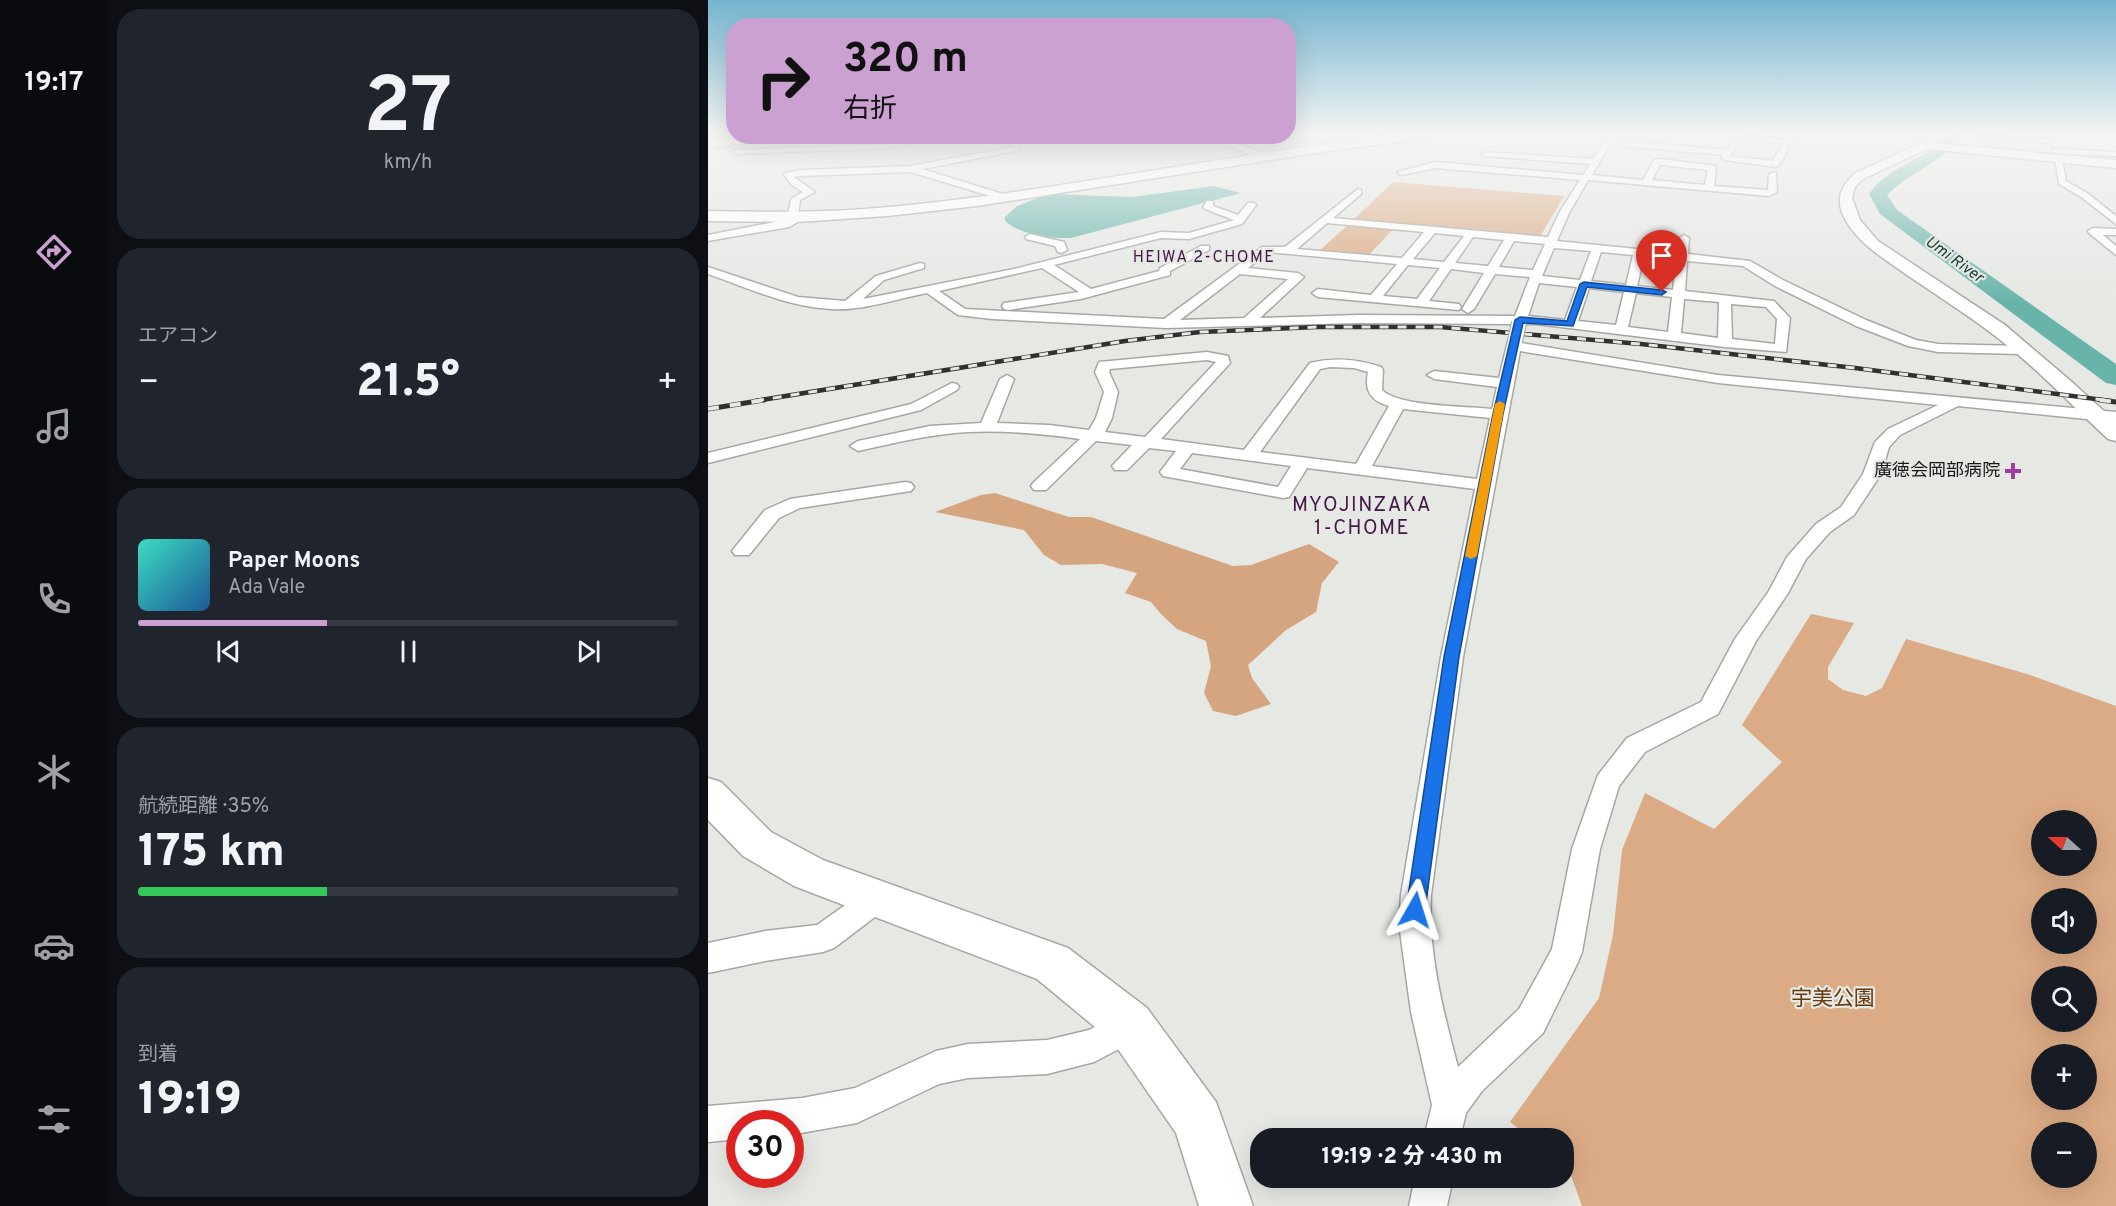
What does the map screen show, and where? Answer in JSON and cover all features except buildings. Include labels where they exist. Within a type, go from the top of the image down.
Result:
[{"type":"main road","points":[[708,216],[794,215],[910,209],[1039,191]]},
{"type":"street","points":[[708,238],[789,224],[795,220],[796,199],[809,191]]},
{"type":"street","points":[[983,191],[1002,197]]},
{"type":"street","points":[[1450,1105],[1427,1012],[1414,924],[1416,895],[1452,657],[1505,382],[1518,329],[1536,277],[1572,191]]},
{"type":"street","points":[[1847,191],[1846,198],[1855,226],[1861,234],[1965,304],[2066,387],[2116,434]]},
{"type":"street","points":[[2078,191],[2110,212],[2116,221]]},
{"type":"street","points":[[1287,251],[1358,192]]},
{"type":"street","points":[[1210,204],[1208,207],[1241,219]]},
{"type":"street","points":[[708,270],[806,301],[838,306],[984,279],[1161,235],[1189,236],[1238,222],[1251,205]]},
{"type":"street","points":[[1203,218],[1223,213]]},
{"type":"street","points":[[1324,220],[1511,237],[1597,249],[1746,263],[1779,283],[1841,313],[1912,343],[1938,348],[2022,350]]},
{"type":"street","points":[[1161,235],[1167,230],[1184,224]]},
{"type":"street","points":[[1374,299],[1432,230]]},
{"type":"street","points":[[2116,232],[2093,231],[2116,252]]},
{"type":"street","points":[[1420,304],[1471,233]]},
{"type":"street","points":[[982,314],[1000,308],[1090,293],[1166,273],[1164,270],[1205,248],[1185,238],[1189,236]]},
{"type":"street","points":[[1030,237],[1060,243],[1062,250]]},
{"type":"street","points":[[1468,309],[1511,237]]},
{"type":"street","points":[[1674,337],[1684,238]]},
{"type":"street","points":[[1030,268],[1037,262],[1074,244]]},
{"type":"street","points":[[930,290],[962,312],[982,314],[1166,324],[1359,319],[1518,329],[1570,324],[1781,349],[1785,318],[1770,304],[1584,284],[1491,270],[1266,249],[1166,324]]},
{"type":"street","points":[[1570,324],[1597,249]]},
{"type":"street","points":[[1620,330],[1639,253]]},
{"type":"street","points":[[1045,265],[1090,293]]},
{"type":"street","points":[[852,304],[851,302],[880,278],[920,266]]},
{"type":"street","points":[[1238,270],[1298,277],[1248,322]]},
{"type":"street","points":[[984,279],[998,288]]},
{"type":"street","points":[[1318,293],[1468,309],[1518,329],[1718,379],[2116,417]]},
{"type":"street","points":[[1725,299],[1725,343]]},
{"type":"street","points":[[1040,486],[1093,435],[1104,418],[1111,392],[1102,372],[1104,365],[1207,356],[1223,359],[1223,363],[1148,442],[1121,466]]},
{"type":"street","points":[[1249,455],[1315,366],[1326,362],[1376,370],[1373,386],[1375,391],[1379,396],[1398,404],[1498,414]]},
{"type":"street","points":[[1434,375],[1505,382]]},
{"type":"street","points":[[987,427],[1007,379]]},
{"type":"street","points":[[708,458],[916,407],[952,387]]},
{"type":"street","points":[[1444,1128],[1450,1105],[1470,1079],[1532,1021],[1567,952],[1586,849],[1607,782],[1636,746],[1710,708],[1746,639],[1778,593],[1797,557],[1823,528],[1848,511],[1872,474],[1881,446],[1894,432],[1955,402]]},
{"type":"street","points":[[1362,469],[1398,404]]},
{"type":"street","points":[[858,446],[930,431],[987,427],[1049,430],[1484,485]]},
{"type":"street","points":[[1188,447],[1169,472],[1282,494],[1303,461]]},
{"type":"street","points":[[742,551],[772,514],[796,502],[905,487]]},
{"type":"street","points":[[708,793],[728,816],[758,844],[809,873],[1052,963],[1130,1025],[1198,1120],[1226,1206]]},
{"type":"street","points":[[708,958],[765,946],[823,938],[878,898]]},
{"type":"street","points":[[708,1124],[802,1116],[857,1105],[936,1068],[968,1061],[1047,1057],[1094,1045],[1130,1025]]},
{"type":"street","points":[[1428,1206],[1432,1188]]},
{"type":"green space","points":[[1383,191],[1506,191],[1564,196],[1541,235],[1531,237],[1352,221]]},
{"type":"green space","points":[[1348,225],[1393,229],[1368,256],[1319,251]]},
{"type":"green space","name":"宇美公園","points":[[1811,614],[1854,623],[1828,667],[1828,679],[1843,690],[1866,696],[1882,688],[1906,639],[2027,674],[2116,706],[2116,1206],[1582,1206],[1574,1184],[1574,1128],[1518,1128],[1510,1122],[1599,998],[1613,935],[1622,850],[1645,793],[1714,829],[1782,762],[1742,725]]},
{"type":"shaded area","points":[[995,493],[1069,517],[1091,517],[1233,566],[1251,565],[1309,544],[1339,562],[1322,583],[1316,612],[1286,630],[1248,665],[1252,678],[1271,704],[1236,716],[1213,711],[1204,693],[1211,666],[1206,641],[1177,629],[1151,602],[1125,593],[1137,573],[1102,564],[1061,565],[1044,555],[1024,530],[935,512],[981,495]]},
{"type":"water","points":[[1175,191],[1241,193],[1071,238],[1045,237],[1028,233],[1005,221],[1005,217],[1017,206],[1048,194],[1132,197]]},
{"type":"waterway","name":"Umi River","points":[[1881,191],[1878,194],[1890,214],[2116,377]]},
{"type":"railway","points":[[755,401],[1125,341],[1200,332],[1317,327],[1440,327],[1641,344],[1855,368],[2111,401]]},
{"type":"railway","points":[[708,409],[764,400]]},
{"type":"railway","points":[[2100,400],[2116,402]]},
{"type":"slow traffic","points":[[1471,556],[1500,404]]},
{"type":"place","name":"廣徳会岡部病院","points":[[2013,471]]},
{"type":"district","name":"HEIWA 2-CHOME","points":[[1204,258]]},
{"type":"district","name":"MYOJINZAKA 1-CHOME","points":[[1362,518]]},
{"type":"route","points":[[1415,910],[1452,657],[1498,414],[1520,320],[1570,324],[1584,284],[1662,292]]}]
